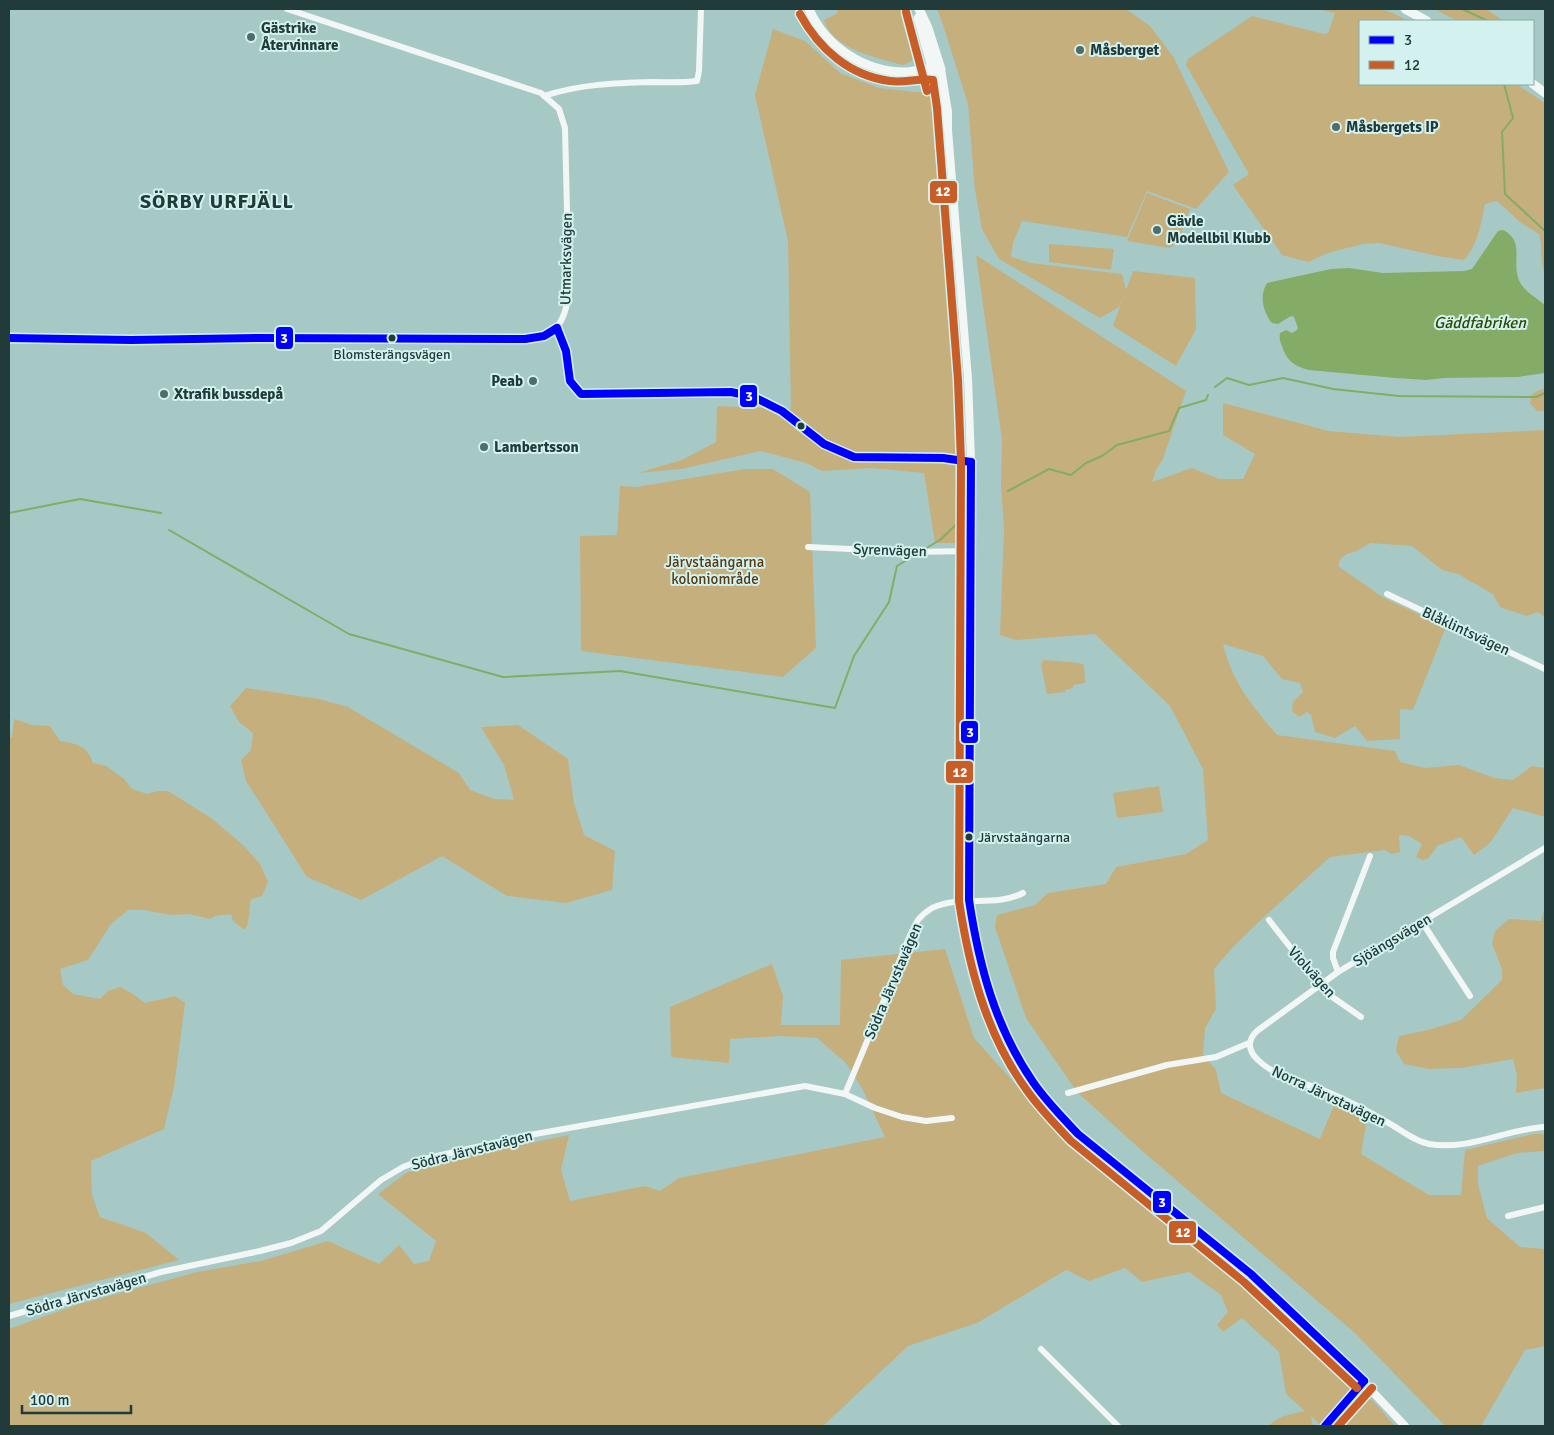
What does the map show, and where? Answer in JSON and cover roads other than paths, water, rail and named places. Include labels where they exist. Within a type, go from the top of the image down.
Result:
[{"type":"main road","points":[[802,9],[806,18],[822,40],[840,56],[862,69],[885,76],[909,78],[923,77],[937,70]]},
{"type":"main road","points":[[808,9],[826,37],[853,58],[885,70],[907,72],[924,69],[937,70]]},
{"type":"main road","points":[[917,9],[937,70]]},
{"type":"main road","points":[[1405,9],[1425,20]]},
{"type":"main road","points":[[1534,85],[1545,93]]},
{"type":"street","name":"Utmarksvägen","points":[[287,9],[541,93],[559,109],[566,128],[569,293],[566,312],[557,328]]},
{"type":"street","points":[[544,96],[562,90],[593,84],[696,82],[699,71],[701,9]]},
{"type":"street","points":[[937,70],[942,112],[948,130],[968,378],[972,551],[969,900],[978,959],[996,1017],[1022,1067],[1049,1103],[1090,1145],[1213,1242],[1306,1325],[1364,1381],[1405,1426]]},
{"type":"street","points":[[9,338],[131,340],[261,338],[526,339],[544,336],[557,328],[565,345],[568,375],[574,389],[581,394],[731,392],[754,396],[782,411],[824,444],[854,457],[943,458],[971,462]]},
{"type":"street","name":"Syrenvägen","points":[[808,547],[913,552],[972,551]]},
{"type":"street","name":"Blåklintsvägen","points":[[1387,594],[1545,669]]},
{"type":"street","name":"Sjöängsvägen","points":[[1250,1043],[1250,1038],[1257,1031],[1319,984],[1545,848]]},
{"type":"street","points":[[1338,972],[1333,958],[1334,952],[1370,856]]},
{"type":"street","name":"Södra Järvstavägen","points":[[845,1094],[917,921],[927,911],[937,906],[969,900],[999,900],[1023,893]]},
{"type":"street","name":"Violvägen","points":[[1269,920],[1328,994],[1360,1017]]},
{"type":"street","points":[[1422,922],[1470,996]]},
{"type":"street","points":[[1068,1092],[1167,1065],[1216,1057],[1250,1043]]},
{"type":"street","name":"Norra Järvstavägen","points":[[1250,1043],[1250,1049],[1258,1060],[1274,1071],[1350,1102],[1426,1143],[1461,1145],[1513,1132],[1545,1127]]},
{"type":"street","name":"Södra Järvstavägen","points":[[9,1316],[161,1272],[291,1243],[321,1231],[381,1180],[404,1167],[442,1154],[524,1136],[805,1086],[845,1094],[875,1108],[902,1117],[926,1121],[952,1118]]},
{"type":"street","points":[[1508,1216],[1545,1207]]},
{"type":"street","points":[[1041,1349],[1118,1426]]},
{"type":"street","points":[[1325,1426],[1364,1381]]},
{"type":"water","name":"Gäddfabriken","points":[[1503,230],[1510,235],[1516,247],[1516,269],[1521,284],[1529,293],[1545,305],[1545,373],[1518,377],[1426,380],[1309,370],[1299,367],[1286,356],[1280,341],[1280,333],[1286,330],[1292,333],[1297,330],[1294,317],[1291,316],[1278,324],[1272,323],[1264,309],[1263,293],[1267,283],[1331,269],[1349,268],[1383,273],[1464,271],[1472,269],[1498,231]]},
{"type":"waterway","points":[[1462,9],[1486,20]]},
{"type":"waterway","points":[[1504,85],[1513,118],[1502,132],[1505,194],[1545,231]]},
{"type":"waterway","points":[[1215,387],[1227,378],[1249,385],[1283,378],[1333,389],[1399,396],[1536,397],[1545,393]]},
{"type":"waterway","points":[[1008,491],[1049,469],[1071,475],[1086,463],[1102,456],[1117,445],[1169,431],[1179,408],[1206,400],[1208,395]]},
{"type":"waterway","points":[[9,513],[80,499],[161,513]]},
{"type":"waterway","points":[[923,550],[940,540],[962,519]]},
{"type":"waterway","points":[[169,530],[349,634],[503,677],[620,671],[835,708],[854,656],[889,602],[897,566],[915,555]]},
{"type":"place","name":"Gästrike Återvinnare","points":[[251,37]]},
{"type":"place","name":"Måsberget","points":[[1080,50]]},
{"type":"place","name":"Måsbergets IP","points":[[1336,127]]},
{"type":"place","name":"Gävle Modellbil Klubb","points":[[1157,230]]},
{"type":"place","name":"Blomsterängsvägen","points":[[392,338]]},
{"type":"place","name":"Peab","points":[[533,381]]},
{"type":"place","name":"Xtrafik bussdepå","points":[[164,394]]},
{"type":"place","name":"Lambertsson","points":[[484,447]]},
{"type":"place","name":"Järvstaängarna","points":[[969,837]]},
{"type":"district","name":"SÖRBY URFJÄLL","points":[[217,201]]},
{"type":"park label","name":"Järvstaängarna koloniområde","points":[[715,570]]}]
